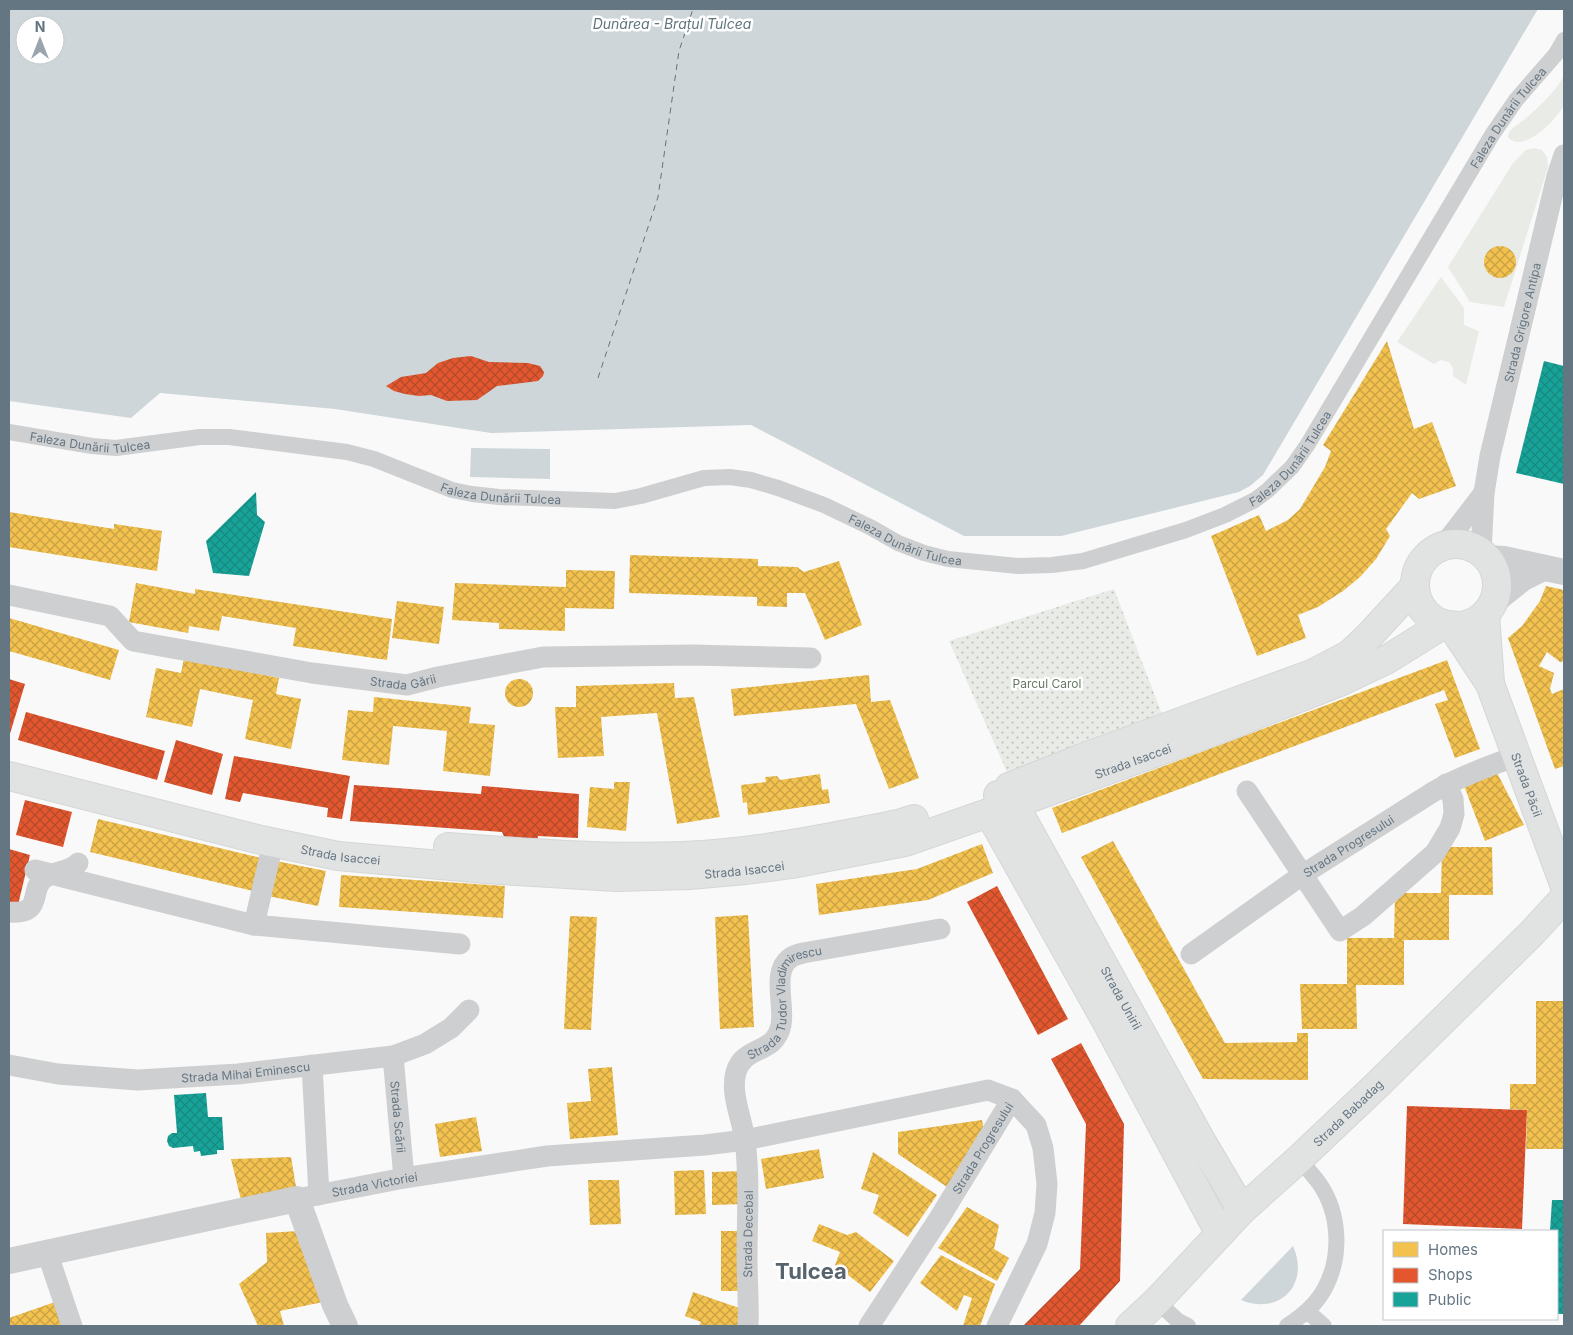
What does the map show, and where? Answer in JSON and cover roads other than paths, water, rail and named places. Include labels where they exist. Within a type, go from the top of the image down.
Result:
[{"type":"main road","points":[[1444,545],[1465,545],[1484,555],[1495,572],[1497,586],[1490,608],[1475,621],[1464,625],[1448,625],[1435,620],[1424,609],[1417,596],[1415,586],[1416,575],[1420,565],[1430,553],[1444,545]]},
{"type":"main road","name":"Strada Isaccei","points":[[9,776],[273,843],[338,856],[486,869],[616,877],[689,875],[792,864],[905,842],[995,802],[1037,776],[1314,673],[1350,654],[1415,586]]},
{"type":"main road","name":"Strada Păcii","points":[[1490,608],[1490,684]]},
{"type":"main road","name":"Strada Isaccei","points":[[9,759],[260,822],[340,838],[484,850],[614,857],[727,853],[789,845],[898,824],[995,802],[1223,728],[1342,681],[1386,660],[1448,625]]},
{"type":"main road","name":"Strada Păcii","points":[[1448,625],[1490,684],[1564,884]]},
{"type":"main road","name":"Strada Unirii","points":[[995,802],[1242,1210]]},
{"type":"main road","name":"Strada Unirii","points":[[995,802],[1105,1019],[1220,1234]]},
{"type":"main road","name":"Strada Babadag","points":[[1130,1326],[1157,1301],[1242,1210],[1299,1160],[1532,933],[1564,898]]},
{"type":"street","name":"Faleza Dunării Tulcea","points":[[9,432],[92,446],[116,448],[200,437],[229,437],[328,449],[374,458],[452,490],[499,497],[615,501],[641,496],[704,478],[737,478],[778,488],[824,505],[898,543],[924,553],[948,559],[1018,566],[1052,565],[1083,561],[1186,530],[1224,515],[1255,500],[1281,479],[1308,444],[1492,135],[1516,100],[1560,49],[1564,40]]},
{"type":"street","name":"Strada Grigore Antipa","points":[[1484,555],[1484,493],[1490,456],[1557,176],[1564,155]]},
{"type":"street","name":"Strada Grigore Antipa","points":[[1444,545],[1456,532],[1484,493]]},
{"type":"street","points":[[1484,555],[1554,570]]},
{"type":"street","points":[[1490,608],[1523,578],[1554,570]]},
{"type":"street","name":"Strada Gării","points":[[9,595],[110,616],[133,641],[312,673],[406,685],[543,657],[693,655],[811,658]]},
{"type":"street","name":"Strada Progresului","points":[[1191,954],[1302,875],[1446,784],[1517,756]]},
{"type":"street","points":[[1247,791],[1340,931],[1363,916],[1436,853],[1450,828],[1454,814],[1453,799],[1446,784]]},
{"type":"street","points":[[254,925],[273,843]]},
{"type":"street","points":[[42,872],[74,868],[78,863]]},
{"type":"street","points":[[42,872],[254,925],[460,944]]},
{"type":"street","points":[[9,912],[17,913],[29,909],[35,901],[42,872]]},
{"type":"street","name":"Strada Tudor Vladimirescu","points":[[745,1140],[736,1096],[736,1073],[746,1056],[771,1044],[777,1036],[781,1024],[781,973],[789,958],[803,953],[940,929]]},
{"type":"street","name":"Strada Mihai Eminescu","points":[[9,1066],[58,1074],[138,1080],[238,1074],[393,1056],[425,1044],[451,1028],[469,1010]]},
{"type":"street","name":"Strada Scării","points":[[393,1056],[404,1178]]},
{"type":"street","points":[[312,1065],[308,1197],[335,1305],[345,1326]]},
{"type":"street","name":"Strada Progresului","points":[[745,1140],[988,1090],[1012,1099],[940,1218],[869,1326]]},
{"type":"street","points":[[997,1326],[1037,1244],[1046,1204],[1046,1175],[1043,1148],[1036,1125],[1012,1099]]},
{"type":"street","name":"Strada Victoriei","points":[[9,1261],[404,1178],[547,1156],[705,1145],[745,1140]]},
{"type":"street","name":"Strada Decebal","points":[[745,1140],[748,1193],[748,1326]]},
{"type":"street","points":[[1288,1326],[1308,1311],[1325,1289],[1334,1263],[1337,1235],[1332,1208],[1319,1183],[1299,1160]]},
{"type":"street","points":[[46,1252],[72,1326]]},
{"type":"street","points":[[1157,1301],[1178,1321],[1188,1326]]},
{"type":"street","points":[[1308,1311],[1324,1326]]},
{"type":"water","name":"Dunărea - Brațul Tulcea","points":[[9,9],[1538,9],[1263,475],[1239,492],[1061,536],[964,536],[751,425],[491,433],[335,409],[160,393],[131,418],[9,401]]},
{"type":"water","points":[[471,448],[550,449],[550,479],[470,477]]},
{"type":"water","points":[[1293,1246],[1298,1273],[1288,1293],[1279,1300],[1268,1304],[1255,1304],[1241,1300]]},
{"type":"district","name":"Tulcea","points":[[811,1271]]},
{"type":"park label","name":"Parcul Carol","points":[[1047,683]]}]
